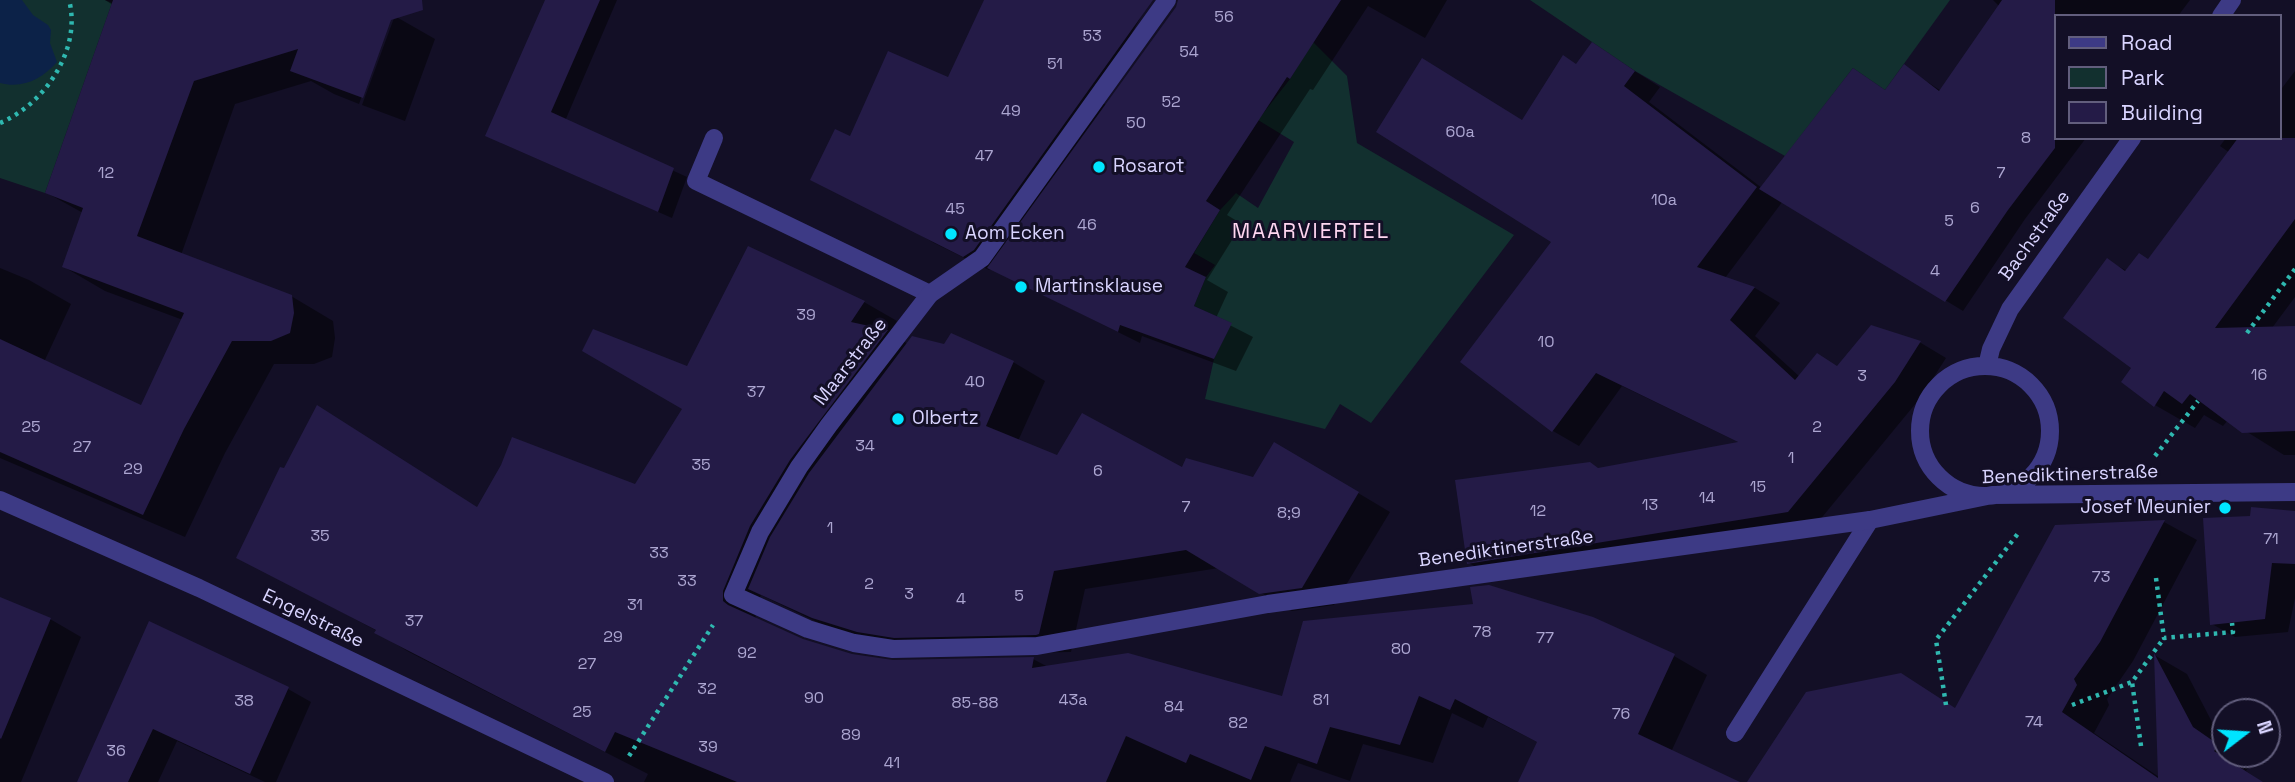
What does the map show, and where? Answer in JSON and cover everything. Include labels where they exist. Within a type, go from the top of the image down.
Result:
[{"type":"street","name":"Maarstraße","points":[[733,596],[760,532],[799,467],[930,294],[982,258],[1167,0]]},
{"type":"street","points":[[714,138],[696,181],[930,294]]},
{"type":"street","name":"Bachstraße","points":[[1987,366],[1991,349],[2010,309],[2131,140]]},
{"type":"street","points":[[1987,366],[2014,373],[2029,384],[2040,398],[2049,424],[2047,452],[2039,468],[2018,487],[1992,495],[1965,493],[1941,479],[1925,457],[1920,439],[1923,411],[1937,388],[1960,372],[1987,366]]},
{"type":"street","name":"Benediktinerstraße","points":[[733,596],[808,629],[854,643],[924,650],[1037,646],[1268,604],[1870,520],[1992,495],[2295,492]]},
{"type":"street","name":"Engelstraße","points":[[0,500],[199,588],[605,782]]},
{"type":"street","points":[[1735,733],[1870,520]]},
{"type":"path","points":[[0,124],[26,106],[55,76],[71,34],[73,14],[69,0]]},
{"type":"path","points":[[2248,333],[2295,269]]},
{"type":"path","points":[[2126,492],[2198,401]]},
{"type":"path","points":[[1946,705],[1936,640],[2018,536],[2035,495]]},
{"type":"path","points":[[2072,705],[2132,682],[2164,638],[2156,578]]},
{"type":"path","points":[[627,761],[733,596]]},
{"type":"path","points":[[2164,638],[2233,632],[2232,623]]},
{"type":"path","points":[[2132,682],[2141,746]]},
{"type":"green space","points":[[0,0],[105,0],[112,3],[45,193],[0,178]]},
{"type":"green space","points":[[1530,0],[1950,0],[1885,90],[1853,68],[1785,156],[1635,71]]},
{"type":"green space","points":[[1313,42],[1347,76],[1357,143],[1514,235],[1371,423],[1340,404],[1325,429],[1205,399],[1214,359],[1231,323],[1194,306],[1206,277],[1215,265],[1194,253],[1220,210],[1236,193],[1258,208],[1294,142],[1258,120],[1290,79]]},
{"type":"water","points":[[0,0],[22,0],[33,15],[51,30],[50,43],[57,62],[32,81],[16,85],[0,83]]},
{"type":"building","points":[[113,0],[422,0],[423,10],[391,20],[363,98],[290,71],[298,49],[194,81],[137,236],[292,295],[294,313],[290,333],[271,341],[232,341],[184,429],[143,515],[0,452],[0,339],[141,405],[184,313],[62,267],[83,208],[45,193]]},
{"type":"building","points":[[545,0],[600,0],[551,112],[674,168],[658,212],[485,136]]},
{"type":"building","points":[[984,0],[1153,0],[974,250],[963,257],[810,180],[835,129],[850,136],[888,51],[948,77]]},
{"type":"building","points":[[1178,0],[1341,0],[1206,201],[1220,210],[1185,267],[1206,277],[1194,306],[1232,323],[1214,359],[1120,325],[1118,332],[987,268],[1176,7]]},
{"type":"building","points":[[2002,0],[2055,0],[2055,148],[2008,210],[1945,302],[1759,189],[1853,68],[1885,90],[1904,64],[1939,91]]},
{"type":"building","points":[[1592,42],[1635,71],[1624,86],[1757,187],[1697,267],[1755,287],[1730,320],[1795,380],[1817,353],[1837,366],[1871,325],[1921,341],[1895,382],[1788,512],[1467,564],[1455,480],[1590,462],[1598,468],[1738,442],[1596,373],[1552,432],[1460,362],[1551,242],[1376,132],[1422,58],[1522,120],[1563,55],[1576,64]]},
{"type":"building","points":[[2295,138],[2295,219],[2215,328],[2295,326],[2295,431],[2242,433],[2190,394],[2182,404],[2164,391],[2154,407],[2121,382],[2131,368],[2063,318],[2107,258],[2125,271],[2139,253],[2148,259],[2237,140]]},
{"type":"building","points":[[748,246],[865,301],[851,322],[888,330],[790,460],[750,526],[723,591],[723,601],[728,605],[803,639],[852,654],[893,660],[1034,657],[1032,668],[1128,653],[1282,696],[1303,621],[1473,604],[1470,587],[1489,585],[1593,617],[1675,654],[1638,734],[1740,782],[1518,782],[1537,742],[1455,699],[1450,710],[1419,696],[1400,745],[1330,727],[1317,764],[1265,746],[1251,780],[1190,754],[1186,763],[1126,736],[1106,782],[737,782],[615,732],[605,752],[374,633],[376,630],[236,558],[280,467],[284,468],[317,405],[477,507],[501,465],[512,437],[635,484],[682,409],[582,351],[593,329],[687,366]]},
{"type":"building","points":[[951,333],[1014,361],[986,426],[1057,455],[1082,413],[1182,467],[1186,458],[1253,477],[1274,442],[1359,492],[1302,588],[1259,594],[1186,550],[1054,571],[1039,634],[1036,635],[894,638],[857,632],[812,618],[748,589],[770,537],[809,473],[912,336],[944,344]]},
{"type":"building","points":[[2251,507],[2295,511],[2295,564],[2272,563],[2265,619],[2210,625],[2203,518],[2250,516]]},
{"type":"building","points":[[2165,520],[2100,642],[2074,679],[2077,685],[2062,712],[2158,778],[2154,653],[2193,727],[2211,739],[2211,768],[2241,768],[2263,782],[1747,782],[1806,692],[1901,673],[1955,708],[2055,525]]},
{"type":"building","points":[[0,597],[51,618],[1,739],[0,738]]},
{"type":"building","points":[[149,621],[289,687],[250,774],[153,729],[128,782],[77,782]]},
{"type":"place","name":"Rosarot","points":[[1099,167]]},
{"type":"place","name":"Aom Ecken","points":[[951,234]]},
{"type":"place","name":"Martinsklause","points":[[1021,287]]},
{"type":"place","name":"Olbertz","points":[[898,419]]},
{"type":"place","name":"Josef Meunier","points":[[2225,508]]},
{"type":"district","name":"MAARVIERTEL","points":[[1311,232]]}]
